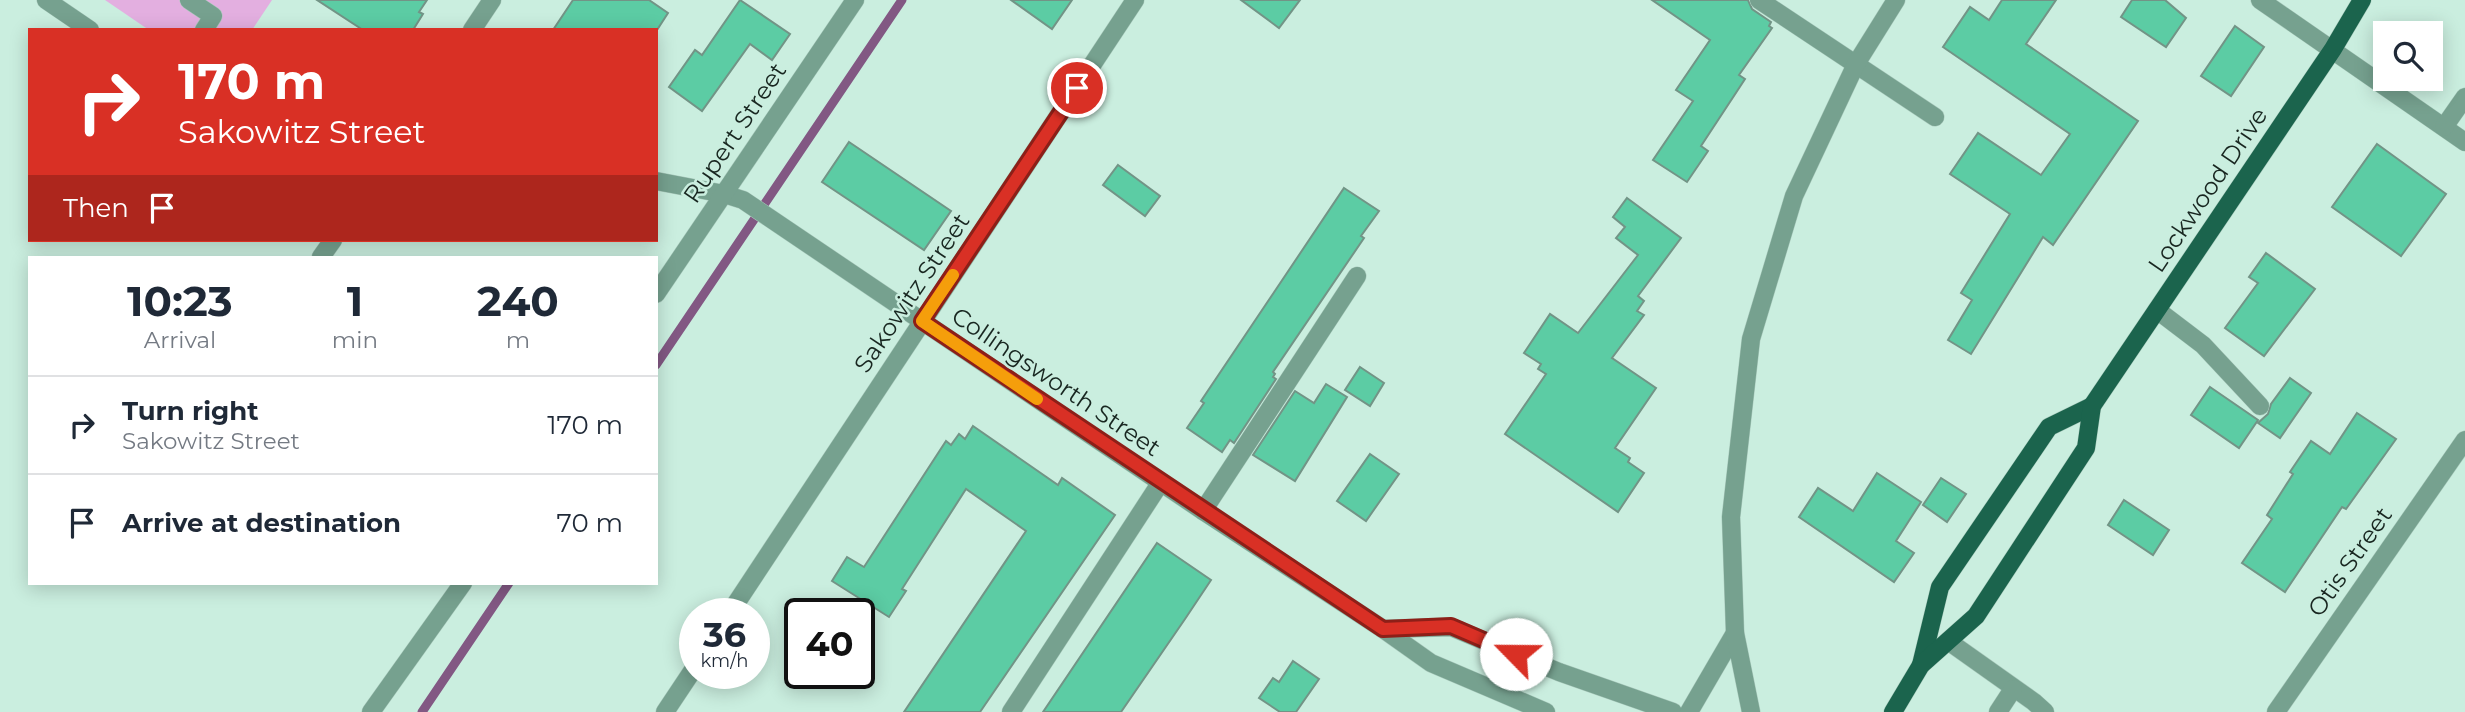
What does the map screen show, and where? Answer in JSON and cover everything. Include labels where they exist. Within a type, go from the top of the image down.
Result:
[{"type":"main road","name":"Lockwood Drive","points":[[1921,665],[1976,616],[2086,448],[2092,406],[2333,49],[2362,0]]},
{"type":"main road","name":"Lockwood Drive","points":[[1893,712],[1921,665],[1940,587],[2049,427],[2092,406]]},
{"type":"street","points":[[46,0],[87,28]]},
{"type":"street","points":[[189,0],[214,16],[205,28]]},
{"type":"street","points":[[473,28],[492,0]]},
{"type":"street","name":"Rupert Street","points":[[658,291],[855,0]]},
{"type":"street","name":"Sakowitz Street","points":[[740,598],[1135,0]]},
{"type":"street","points":[[1759,0],[1935,117]]},
{"type":"street","points":[[1751,712],[1735,633],[1731,517],[1751,340],[1794,196],[1856,64],[1896,0]]},
{"type":"street","points":[[2260,0],[2465,142]]},
{"type":"street","points":[[2444,127],[2465,97]]},
{"type":"street","name":"Collingsworth Street","points":[[658,181],[743,200],[1431,663],[1546,712]]},
{"type":"street","points":[[1203,511],[1357,276]]},
{"type":"street","points":[[2157,310],[2203,345],[2260,406]]},
{"type":"street","name":"Otis Street","points":[[2276,712],[2465,440]]},
{"type":"street","points":[[1011,712],[1161,482]]},
{"type":"street","points":[[370,712],[462,585]]},
{"type":"street","points":[[1383,629],[1451,626],[1559,672],[1673,712]]},
{"type":"street","points":[[1689,712],[1735,633]]},
{"type":"street","points":[[1948,641],[2035,702],[2045,712]]},
{"type":"street","points":[[1998,712],[2013,688]]},
{"type":"street","points":[[665,712],[680,689]]},
{"type":"shaded area","points":[[105,0],[272,0],[253,28],[146,28]]},
{"type":"building","points":[[317,0],[427,0],[419,12],[423,14],[414,28],[360,28]]},
{"type":"building","points":[[573,0],[649,0],[668,13],[658,28],[554,28]]},
{"type":"building","points":[[740,0],[790,34],[772,60],[750,44],[702,111],[669,87],[695,50],[702,55]]},
{"type":"building","points":[[1011,0],[1072,0],[1052,29]]},
{"type":"building","points":[[1241,0],[1300,0],[1279,28]]},
{"type":"building","points":[[1652,0],[1748,0],[1752,9],[1771,22],[1769,26],[1772,28],[1739,75],[1745,79],[1701,146],[1708,151],[1687,182],[1653,160],[1693,101],[1676,90],[1710,40]]},
{"type":"building","points":[[2002,0],[2056,0],[2026,44],[2138,121],[2053,245],[2043,237],[1971,354],[1948,340],[1972,300],[1961,293],[2010,214],[1950,174],[1978,133],[2041,175],[2070,134],[1943,47],[1970,7],[1989,20]]},
{"type":"building","points":[[2132,0],[2165,0],[2186,18],[2166,47],[2121,17]]},
{"type":"building","points":[[2235,26],[2264,47],[2231,96],[2201,76]]},
{"type":"building","points":[[849,142],[951,211],[924,250],[822,182]]},
{"type":"building","points":[[2377,144],[2446,194],[2401,256],[2332,207]]},
{"type":"building","points":[[1118,165],[1160,196],[1145,216],[1103,185]]},
{"type":"building","points":[[1344,188],[1379,211],[1361,236],[1364,238],[1273,372],[1276,379],[1234,443],[1230,440],[1222,452],[1187,428],[1204,403],[1201,401]]},
{"type":"building","points":[[1627,198],[1681,238],[1638,296],[1644,301],[1637,311],[1644,315],[1612,358],[1656,388],[1615,448],[1630,458],[1628,462],[1644,473],[1618,512],[1505,434],[1546,374],[1538,369],[1541,364],[1524,353],[1550,314],[1578,333],[1638,255],[1616,238],[1625,227],[1613,217]]},
{"type":"building","points":[[2266,253],[2315,289],[2264,356],[2225,328],[2258,283],[2249,277]]},
{"type":"building","points":[[1360,367],[1384,383],[1370,406],[1345,390]]},
{"type":"building","points":[[2290,378],[2311,393],[2280,438],[2258,423],[2268,414],[2271,404]]},
{"type":"building","points":[[1326,384],[1347,397],[1295,481],[1253,455],[1295,391],[1314,403]]},
{"type":"building","points":[[2210,387],[2258,420],[2239,448],[2191,415]]},
{"type":"building","points":[[2357,413],[2396,439],[2346,509],[2342,507],[2285,592],[2242,563],[2272,519],[2267,515],[2293,474],[2290,472],[2311,441],[2330,454]]},
{"type":"building","points":[[973,426],[1058,485],[1062,478],[1115,515],[980,712],[904,712],[1026,531],[966,489],[902,589],[906,591],[889,617],[875,608],[875,598],[859,598],[832,581],[847,557],[864,567],[946,441],[951,445],[959,434],[965,439]]},
{"type":"building","points":[[1370,454],[1399,474],[1366,521],[1337,501]]},
{"type":"building","points":[[1877,473],[1921,502],[1896,541],[1914,553],[1894,582],[1799,517],[1818,488],[1853,511]]},
{"type":"building","points":[[1941,478],[1966,494],[1947,522],[1923,505]]},
{"type":"building","points":[[2124,500],[2169,530],[2153,555],[2108,525]]},
{"type":"building","points":[[1157,543],[1211,580],[1185,619],[1121,712],[1043,712]]},
{"type":"building","points":[[1293,661],[1319,679],[1296,712],[1280,712],[1259,698],[1273,678],[1279,682]]},
{"type":"waterway","points":[[658,362],[902,0]]},
{"type":"waterway","points":[[422,712],[508,585]]},
{"type":"slow traffic","points":[[953,275],[922,321],[1037,399]]},
{"type":"route","points":[[1077,88],[922,321],[1383,629],[1451,626],[1516,654]]}]
